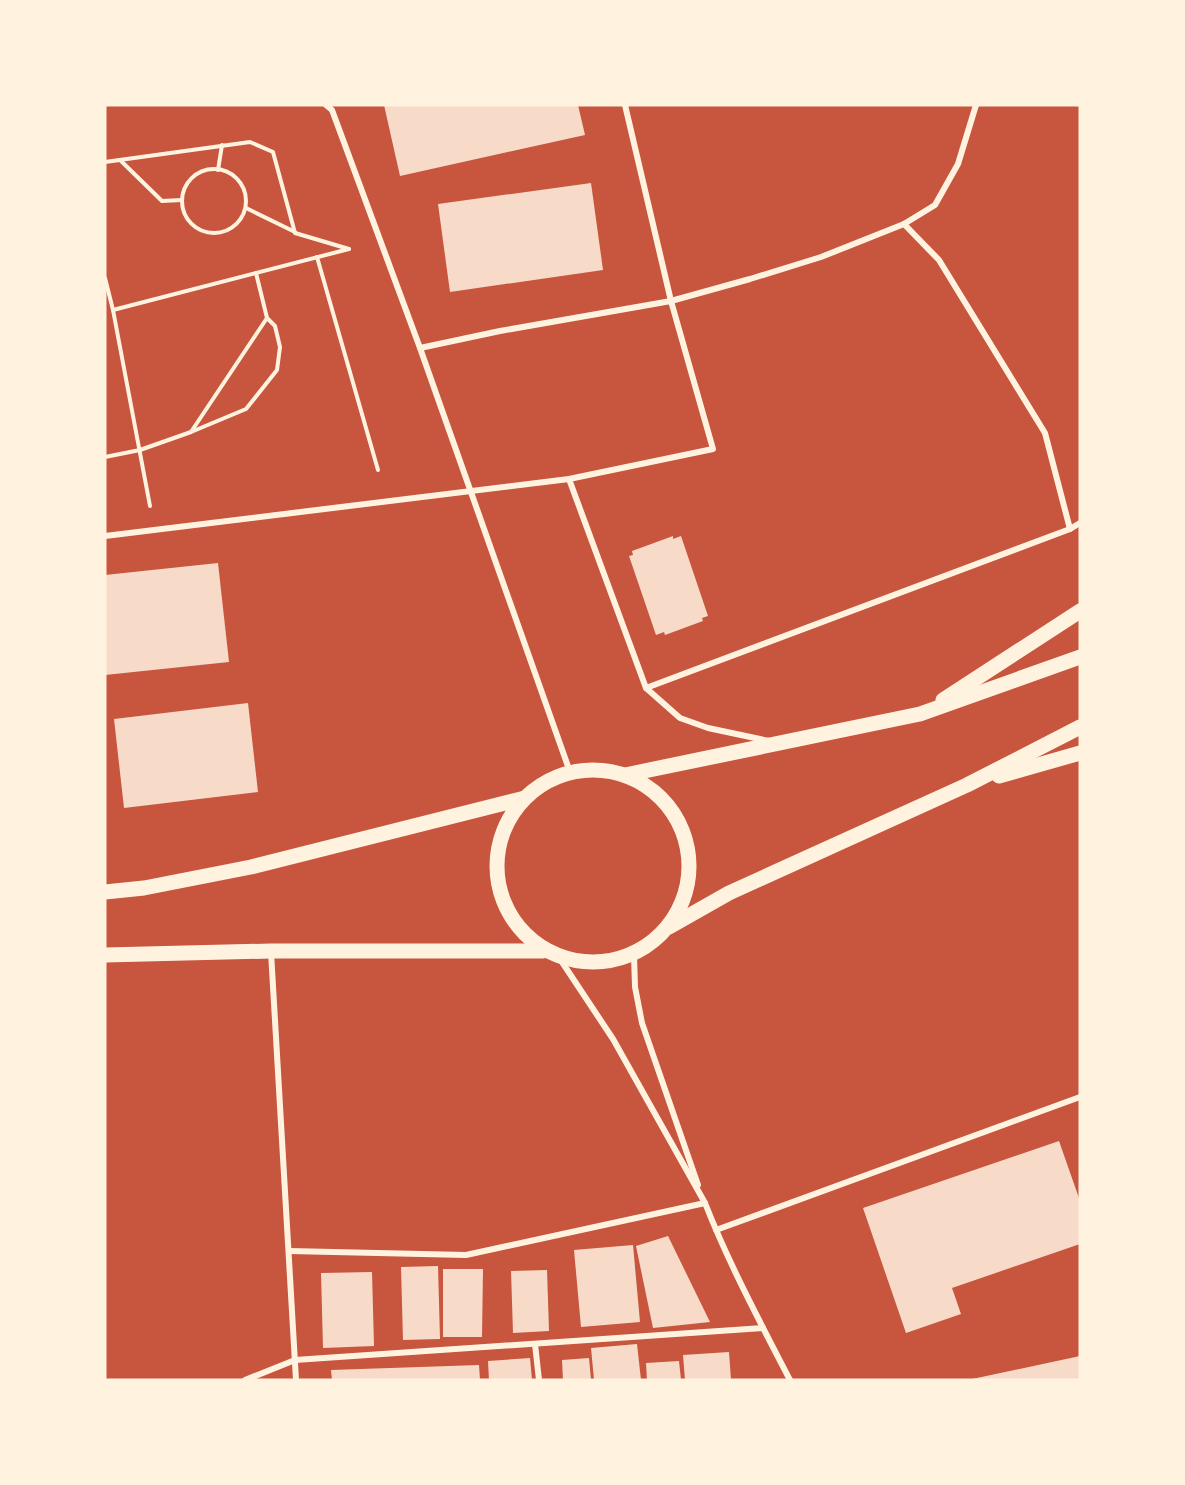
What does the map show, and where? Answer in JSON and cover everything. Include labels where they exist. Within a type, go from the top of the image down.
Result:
[{"type":"main road","points":[[920,714],[1080,611]]},
{"type":"main road","points":[[625,775],[920,714],[1080,657]]},
{"type":"main road","points":[[666,928],[681,906],[688,881],[688,854],[682,828],[668,805],[649,787],[625,775],[598,770],[570,772],[546,782],[525,798],[508,819],[499,845],[497,872],[503,899],[515,922],[534,946],[583,962],[608,962],[634,955],[666,928],[729,893],[967,784],[1080,727]]},
{"type":"main road","points":[[967,784],[1080,753]]},
{"type":"main road","points":[[105,892],[144,888],[251,867],[525,798]]},
{"type":"main road","points":[[105,955],[271,951],[552,953]]},
{"type":"street","points":[[326,105],[332,110],[420,348],[570,772]]},
{"type":"street","points":[[105,536],[569,479],[713,449],[671,301],[625,105]]},
{"type":"street","points":[[420,348],[500,331],[671,301],[821,257],[904,224],[935,205],[958,164],[976,105]]},
{"type":"street","points":[[904,224],[939,260],[1045,433],[1070,530]]},
{"type":"street","points":[[569,479],[646,688],[680,718],[708,728],[778,743]]},
{"type":"street","points":[[646,688],[1070,530],[1080,523]]},
{"type":"street","points":[[271,951],[296,1380]]},
{"type":"street","points":[[552,953],[614,1040],[705,1203]]},
{"type":"street","points":[[634,955],[635,987],[642,1023],[705,1203],[763,1328],[790,1380]]},
{"type":"street","points":[[716,1230],[1080,1097]]},
{"type":"street","points":[[289,1251],[466,1256],[705,1203]]},
{"type":"street","points":[[245,1380],[295,1360],[763,1328]]},
{"type":"street","points":[[535,1344],[539,1380]]},
{"type":"path","points":[[105,162],[250,142],[273,152],[295,233]]},
{"type":"path","points":[[218,170],[222,145]]},
{"type":"path","points":[[119,160],[162,201],[182,200]]},
{"type":"path","points":[[207,170],[218,170],[236,178],[243,187],[246,208],[242,218],[235,226],[225,231],[205,232],[188,220],[182,200],[184,189],[198,174],[207,170]]},
{"type":"path","points":[[113,310],[349,249],[295,233],[246,208]]},
{"type":"path","points":[[317,256],[378,470]]},
{"type":"path","points":[[105,457],[140,450],[246,409],[277,370],[280,347],[275,326],[267,318],[256,273]]},
{"type":"path","points":[[105,278],[150,506]]},
{"type":"path","points":[[191,432],[267,318]]},
{"type":"building","points":[[384,105],[578,105],[585,135],[400,176]]},
{"type":"building","points":[[591,183],[603,270],[450,292],[438,204]]},
{"type":"building","points":[[673,536],[673,539],[681,536],[708,616],[702,618],[703,621],[665,635],[664,632],[656,635],[629,556],[633,555],[632,551]]},
{"type":"building","points":[[218,563],[229,662],[105,675],[105,575]]},
{"type":"building","points":[[248,703],[258,792],[124,808],[114,719]]},
{"type":"building","points":[[1059,1141],[1080,1201],[1080,1244],[952,1288],[961,1314],[906,1333],[863,1208]]},
{"type":"building","points":[[668,1236],[710,1322],[653,1328],[636,1246]]},
{"type":"building","points":[[633,1245],[640,1322],[581,1327],[574,1250]]},
{"type":"building","points":[[438,1266],[440,1339],[403,1340],[401,1267]]},
{"type":"building","points":[[443,1269],[483,1269],[482,1337],[443,1337]]},
{"type":"building","points":[[547,1270],[549,1331],[513,1333],[511,1271]]},
{"type":"building","points":[[372,1272],[374,1346],[323,1348],[321,1273]]},
{"type":"building","points":[[637,1344],[641,1380],[594,1380],[591,1348]]},
{"type":"building","points":[[729,1352],[731,1380],[685,1380],[683,1355]]},
{"type":"building","points":[[1080,1356],[1080,1380],[972,1380],[972,1379]]},
{"type":"building","points":[[530,1358],[532,1380],[489,1380],[488,1361]]},
{"type":"building","points":[[589,1358],[591,1380],[563,1380],[562,1360]]},
{"type":"building","points":[[679,1361],[681,1380],[647,1380],[646,1363]]},
{"type":"building","points":[[479,1365],[480,1380],[332,1380],[331,1370]]}]
